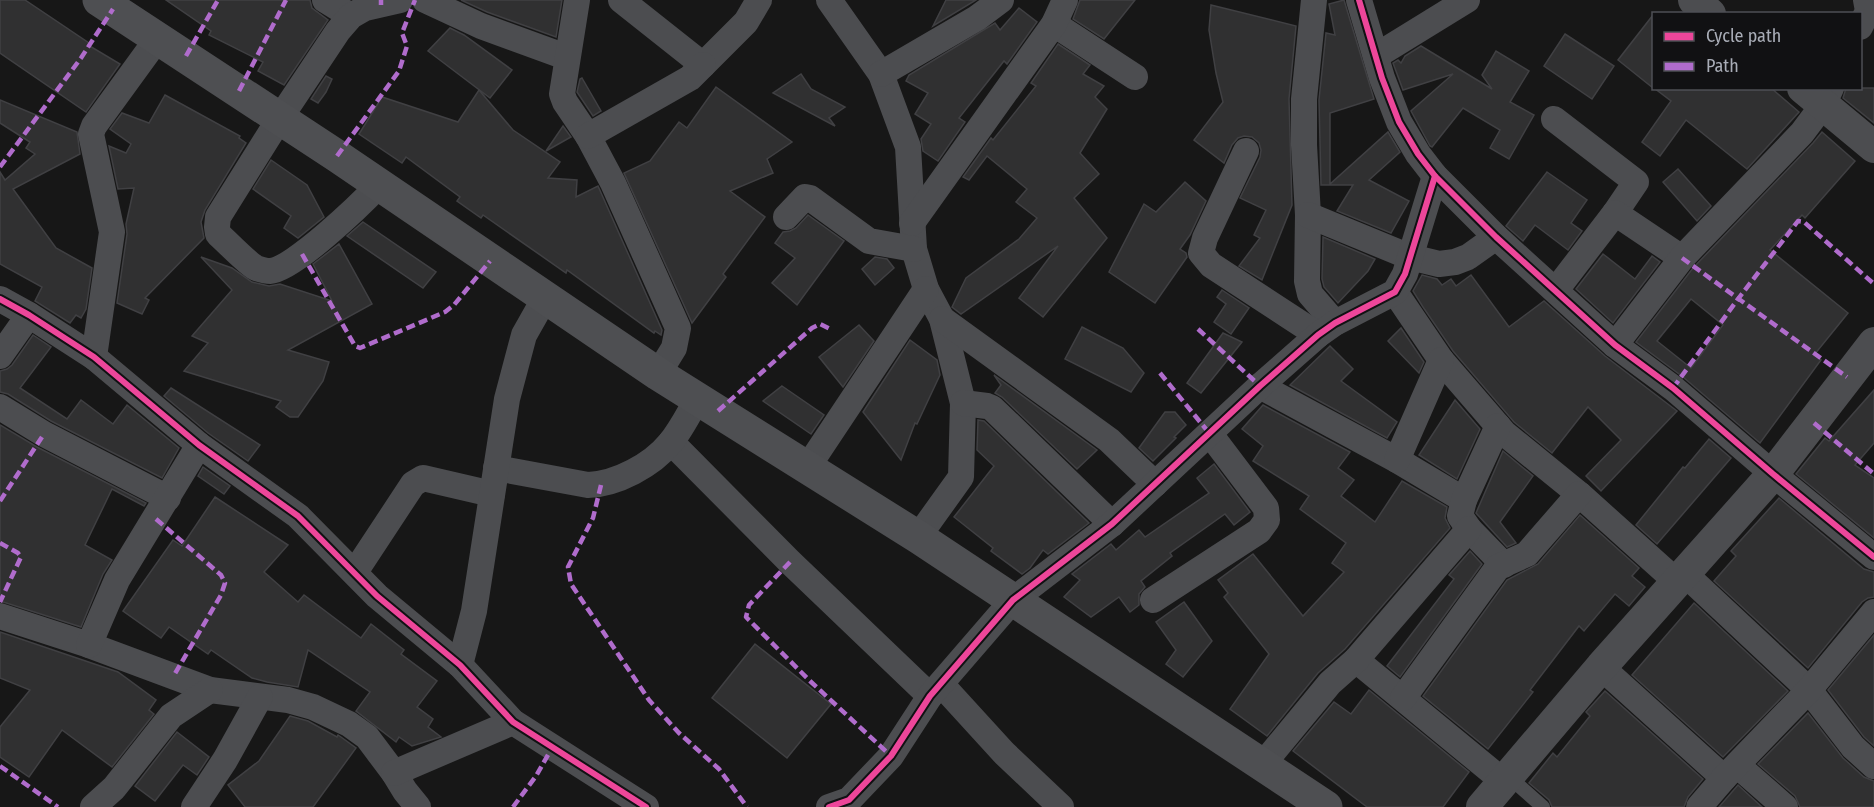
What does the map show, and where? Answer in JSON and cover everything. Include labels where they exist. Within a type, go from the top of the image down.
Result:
[{"type":"main road","points":[[99,0],[546,296],[658,374],[918,537],[1263,764],[1319,805]]},
{"type":"street","points":[[325,0],[351,16]]},
{"type":"street","points":[[380,185],[355,210],[286,265],[271,271],[256,268],[218,234],[216,227],[218,218],[279,118],[338,32],[351,16],[365,8],[400,0]]},
{"type":"street","points":[[425,0],[481,26],[566,57]]},
{"type":"street","points":[[577,0],[566,57],[562,98],[588,136],[613,183],[678,328],[674,348],[658,374]]},
{"type":"street","points":[[621,0],[703,65]]},
{"type":"street","points":[[588,136],[690,78],[746,22],[759,0]]},
{"type":"street","points":[[829,0],[881,74],[908,147],[915,249],[926,289],[942,319],[963,403],[961,477],[918,537]]},
{"type":"street","points":[[881,74],[978,18],[1001,0]]},
{"type":"street","points":[[912,224],[1054,24],[1065,0]]},
{"type":"street","points":[[1314,0],[1304,99],[1308,215],[1307,281],[1310,294],[1326,329]]},
{"type":"street","points":[[1359,0],[1399,122],[1418,154],[1435,176],[1496,237],[1615,345],[1673,388],[1874,557]]},
{"type":"street","points":[[1695,0],[1708,12]]},
{"type":"street","points":[[1862,23],[1868,11],[1866,0]]},
{"type":"street","points":[[1376,56],[1462,1]]},
{"type":"street","points":[[1054,24],[1135,77]]},
{"type":"street","points":[[94,357],[112,232],[91,134],[94,126],[158,38]]},
{"type":"street","points":[[1615,345],[1682,258],[1802,133],[1819,94],[1874,147]]},
{"type":"street","points":[[1554,119],[1636,182],[1556,290]]},
{"type":"street","points":[[1246,151],[1205,238],[1202,253],[1211,266],[1326,329]]},
{"type":"street","points":[[845,805],[891,756],[935,690],[1013,600],[1112,524],[1260,386],[1326,329],[1395,292],[1405,274],[1435,176]]},
{"type":"street","points":[[786,218],[802,199],[810,198],[869,241],[915,249]]},
{"type":"street","points":[[1615,213],[1682,258]]},
{"type":"street","points":[[1308,215],[1410,257],[1439,264],[1455,262],[1468,257],[1496,237]]},
{"type":"street","points":[[807,468],[926,289]]},
{"type":"street","points":[[1395,292],[1441,360],[1504,433],[1681,578],[1809,690],[1853,747],[1874,766]]},
{"type":"street","points":[[460,665],[474,611],[507,399],[524,335],[546,296]]},
{"type":"street","points":[[0,299],[94,357],[199,445],[298,516],[376,596],[460,665],[513,722],[646,807]]},
{"type":"street","points":[[0,356],[29,315]]},
{"type":"street","points":[[942,319],[1109,440],[1155,484]]},
{"type":"street","points":[[1482,807],[1601,667],[1773,474],[1874,343]]},
{"type":"street","points":[[1397,460],[1441,360]]},
{"type":"street","points":[[1260,386],[1397,460],[1464,500]]},
{"type":"street","points":[[496,468],[588,485],[601,485],[637,469],[658,455],[671,442],[698,398]]},
{"type":"street","points":[[963,403],[987,405],[992,408],[1112,524]]},
{"type":"street","points":[[0,406],[44,434],[168,498]]},
{"type":"street","points":[[1498,426],[1464,500],[1460,516],[1504,565]]},
{"type":"street","points":[[1153,600],[1259,531],[1267,520],[1266,508],[1210,434]]},
{"type":"street","points":[[671,442],[798,569],[935,690],[1061,807]]},
{"type":"street","points":[[89,645],[117,579],[199,445]]},
{"type":"street","points":[[355,572],[418,479],[423,478],[492,494]]},
{"type":"street","points":[[1403,698],[1498,567],[1527,554],[1578,494]]},
{"type":"street","points":[[1263,764],[1330,683],[1356,660],[1469,528]]},
{"type":"street","points":[[1699,807],[1809,690],[1874,612]]},
{"type":"street","points":[[0,616],[89,645],[210,690],[288,700],[313,707],[349,724],[367,737],[418,807]]},
{"type":"street","points":[[1356,660],[1506,779]]},
{"type":"street","points":[[1601,667],[1731,771],[1785,807]]},
{"type":"street","points":[[93,807],[114,788],[171,716],[210,690]]},
{"type":"street","points":[[194,807],[225,760],[260,697]]},
{"type":"street","points":[[394,772],[513,722]]},
{"type":"lane","points":[[1506,779],[1543,807]]},
{"type":"building","points":[[0,0],[25,0],[89,43],[88,45],[120,64],[86,112],[0,53]]},
{"type":"building","points":[[166,0],[310,0],[312,8],[328,20],[284,85],[258,71],[263,62],[209,35],[211,31]]},
{"type":"building","points":[[461,0],[562,0],[556,37],[487,12]]},
{"type":"building","points":[[946,0],[976,0],[933,26]]},
{"type":"building","points":[[1080,0],[1135,0],[1104,39],[1073,19]]},
{"type":"building","points":[[1344,0],[1374,99],[1330,113],[1330,184],[1388,132],[1400,152],[1369,180],[1409,201],[1391,233],[1337,211],[1353,185],[1321,185],[1319,100],[1326,33],[1335,35],[1329,4]]},
{"type":"building","points":[[1211,5],[1296,26],[1289,99],[1292,205],[1262,280],[1239,266],[1260,238],[1254,235],[1266,210],[1240,198],[1260,157],[1259,143],[1252,137],[1238,138],[1232,145],[1224,163],[1194,140],[1223,102],[1209,30]]},
{"type":"building","points":[[1019,8],[1037,22],[1007,64],[1004,61],[959,118],[965,122],[938,161],[923,151],[921,139],[931,124],[915,114],[928,93],[906,81],[909,75],[995,23],[1000,30]]},
{"type":"building","points":[[1652,16],[1652,87],[1618,60]]},
{"type":"building","points":[[450,28],[464,35],[512,70],[490,98],[428,51]]},
{"type":"building","points":[[1565,34],[1614,66],[1592,99],[1544,66]]},
{"type":"building","points":[[1058,44],[1090,65],[1083,74],[1104,86],[1095,97],[1107,109],[1080,153],[1099,174],[1074,198],[1107,238],[1043,317],[1019,298],[1058,246],[961,314],[952,307],[966,278],[1019,239],[1037,218],[1016,202],[1027,189],[987,156],[969,180],[963,177],[991,138],[993,140],[1036,86],[1031,83]]},
{"type":"building","points":[[1421,46],[1492,89],[1482,75],[1496,51],[1529,71],[1510,102],[1534,115],[1509,159],[1490,148],[1500,130],[1463,108],[1432,147],[1430,146],[1411,111],[1453,74],[1403,90],[1393,63],[1398,60],[1401,63],[1405,56]]},
{"type":"building","points":[[801,74],[811,89],[845,107],[829,118],[835,126],[773,93]]},
{"type":"building","points":[[326,76],[332,79],[318,103],[311,99]]},
{"type":"building","points":[[582,78],[601,111],[593,116],[577,92]]},
{"type":"building","points":[[716,87],[792,142],[767,159],[773,173],[730,191],[765,217],[723,274],[726,277],[692,323],[624,173],[650,161],[679,122],[687,128]]},
{"type":"building","points":[[1874,88],[1874,123],[1843,98],[1845,90]]},
{"type":"building","points":[[479,90],[513,130],[560,162],[548,178],[577,180],[576,197],[598,186],[662,330],[661,335],[655,331],[654,333],[567,270],[566,273],[483,215],[481,218],[457,201],[460,197],[406,157],[402,163],[359,134],[382,97],[458,122]]},
{"type":"building","points":[[1657,90],[1773,90],[1799,112],[1747,169],[1686,120],[1660,156],[1642,142],[1671,101]]},
{"type":"building","points":[[165,95],[240,136],[239,138],[246,143],[205,210],[201,222],[204,238],[145,298],[149,300],[142,314],[117,303],[127,234],[126,224],[134,188],[118,189],[109,146],[126,153],[131,144],[110,129],[122,113],[149,123]]},
{"type":"building","points":[[0,100],[77,132],[80,154],[13,189],[56,248],[92,268],[86,309],[81,318],[76,315],[70,323],[35,301],[42,287],[0,264],[0,172],[5,180],[35,154],[26,148],[30,142],[0,123]]},
{"type":"building","points":[[563,126],[571,137],[546,151]]},
{"type":"building","points":[[1822,132],[1855,161],[1805,218],[1802,215],[1770,250],[1848,313],[1814,355],[1821,360],[1760,443],[1683,377],[1636,342],[1693,268]],"holes":[[[1691,299],[1723,325],[1691,368],[1657,341]]]},
{"type":"building","points":[[271,160],[307,185],[324,217],[298,238],[284,228],[291,216],[253,189]]},
{"type":"building","points":[[1678,169],[1711,206],[1697,221],[1663,182]]},
{"type":"building","points":[[1547,172],[1587,200],[1571,223],[1582,231],[1568,250],[1535,225],[1523,241],[1506,226]]},
{"type":"building","points":[[1185,182],[1206,201],[1190,235],[1180,249],[1186,253],[1187,257],[1155,303],[1109,272],[1144,204],[1156,212]]},
{"type":"building","points":[[808,215],[844,241],[797,305],[772,283],[795,258],[775,243],[783,232],[796,228]]},
{"type":"building","points":[[363,222],[436,272],[423,288],[347,236]]},
{"type":"building","points":[[1323,237],[1375,259],[1368,271],[1338,303],[1324,287],[1322,279]]},
{"type":"building","points":[[339,244],[372,304],[288,350],[329,362],[323,381],[298,417],[290,417],[276,407],[281,401],[184,371],[208,343],[192,336],[232,290],[201,257],[232,268],[252,282],[269,286],[280,284],[332,301],[313,264]]},
{"type":"building","points":[[1603,254],[1635,279],[1652,256],[1660,262],[1613,323],[1576,289]]},
{"type":"building","points":[[875,257],[887,259],[894,268],[875,285],[862,269]]},
{"type":"building","points":[[1422,275],[1437,279],[1442,285],[1451,279],[1456,286],[1471,275],[1509,327],[1544,301],[1605,356],[1677,411],[1601,491],[1586,476],[1621,440],[1588,407],[1552,453],[1514,422],[1453,351],[1423,307],[1413,291]]},
{"type":"building","points":[[1222,290],[1249,308],[1231,334],[1214,322],[1226,304],[1217,297]]},
{"type":"building","points":[[859,325],[874,341],[843,387],[819,357]]},
{"type":"building","points":[[1082,327],[1123,348],[1144,373],[1131,392],[1065,359]]},
{"type":"building","points":[[1401,328],[1424,362],[1419,373],[1388,341]]},
{"type":"building","points":[[1223,333],[1242,342],[1201,393],[1187,383]]},
{"type":"building","points":[[33,335],[51,347],[20,388],[67,419],[81,400],[113,424],[127,405],[179,448],[162,478],[51,421],[8,394],[0,392],[0,371],[12,365]]},
{"type":"building","points":[[910,340],[937,360],[940,375],[917,424],[915,423],[901,460],[863,412]]},
{"type":"building","points":[[1330,346],[1353,369],[1341,381],[1397,422],[1387,438],[1290,385]]},
{"type":"building","points":[[994,375],[1097,450],[1077,469],[1002,397],[995,393],[1001,385]]},
{"type":"building","points":[[782,386],[824,415],[811,434],[763,401]]},
{"type":"building","points":[[171,388],[260,445],[248,461],[208,433],[164,396]]},
{"type":"building","points":[[1874,390],[1874,443],[1855,465],[1874,478],[1874,538],[1796,474],[1825,438],[1829,441]]},
{"type":"building","points":[[1455,400],[1480,429],[1457,479],[1419,455]]},
{"type":"building","points":[[1263,405],[1350,452],[1338,468],[1354,480],[1341,496],[1375,522],[1402,481],[1447,507],[1445,518],[1450,528],[1345,649],[1318,673],[1267,736],[1230,709],[1269,654],[1224,597],[1228,593],[1218,580],[1253,554],[1303,616],[1344,572],[1332,563],[1346,543],[1300,509],[1309,496],[1253,461],[1263,446],[1242,429]]},
{"type":"building","points":[[1165,412],[1175,412],[1186,425],[1153,461],[1139,448]]},
{"type":"building","points":[[978,420],[984,421],[1089,523],[1048,554],[1043,550],[1030,568],[1022,574],[991,551],[993,548],[954,517],[994,466],[977,450]]},
{"type":"building","points":[[0,425],[37,447],[146,503],[144,506],[112,489],[85,545],[112,560],[103,574],[81,627],[0,601]]},
{"type":"building","points":[[1709,439],[1731,458],[1657,544],[1636,525]]},
{"type":"building","points":[[1503,451],[1533,476],[1500,522],[1516,543],[1507,547],[1476,513]]},
{"type":"building","points":[[1214,464],[1250,512],[1234,525],[1225,514],[1170,553],[1172,556],[1141,581],[1145,587],[1139,594],[1139,605],[1130,612],[1119,597],[1091,617],[1064,597],[1080,580],[1072,574],[1111,544],[1116,550],[1139,530],[1145,537],[1209,493],[1197,478]]},
{"type":"building","points":[[203,467],[230,486],[224,494],[198,476]]},
{"type":"building","points":[[215,497],[288,545],[264,572],[298,602],[304,595],[361,638],[371,624],[404,650],[401,654],[437,681],[417,707],[433,719],[428,727],[441,737],[412,746],[399,737],[396,742],[356,711],[370,692],[308,650],[298,687],[267,682],[252,678],[211,650],[208,654],[169,627],[161,638],[123,611],[173,540],[182,546]]},
{"type":"building","points":[[1779,498],[1864,569],[1874,572],[1874,597],[1862,602],[1808,668],[1714,581],[1736,556],[1731,551]]},
{"type":"building","points":[[1580,515],[1639,568],[1632,576],[1645,587],[1629,606],[1615,594],[1584,631],[1579,626],[1530,690],[1533,692],[1488,749],[1423,696],[1507,580],[1538,564]]},
{"type":"building","points":[[1470,551],[1482,564],[1400,677],[1387,666],[1454,579],[1449,575]]},
{"type":"building","points":[[1184,602],[1212,641],[1183,677],[1166,664],[1176,650],[1156,622]]},
{"type":"building","points":[[1694,603],[1788,691],[1723,757],[1632,675]]},
{"type":"building","points":[[0,632],[118,672],[156,700],[149,710],[154,714],[112,767],[62,730],[29,777],[0,757],[0,727],[30,690],[0,678]]},
{"type":"building","points":[[1874,635],[1874,746],[1864,737],[1828,690]]},
{"type":"building","points":[[755,644],[831,704],[787,758],[712,698]]},
{"type":"building","points":[[1369,690],[1469,772],[1443,807],[1367,807],[1293,751],[1334,702],[1351,714]]},
{"type":"building","points":[[1605,691],[1703,779],[1688,797],[1684,807],[1552,807],[1549,800],[1529,783],[1553,753],[1557,757],[1590,716],[1586,712]]},
{"type":"building","points":[[1808,713],[1843,758],[1864,777],[1874,781],[1874,807],[1800,807],[1795,796],[1758,764]]},
{"type":"building","points":[[290,716],[308,721],[337,737],[338,735],[356,748],[313,807],[245,807],[228,785],[259,761]]},
{"type":"building","points":[[177,732],[209,757],[197,775],[183,765],[155,801],[135,786]]},
{"type":"building","points":[[1738,785],[1762,807],[1719,807]]},
{"type":"marked path","points":[[186,56],[218,0]]},
{"type":"marked path","points":[[239,91],[286,0]]},
{"type":"marked path","points":[[381,0],[381,5]]},
{"type":"marked path","points":[[337,156],[399,71],[407,46],[402,33],[415,0]]},
{"type":"marked path","points":[[0,167],[81,58],[113,9]]},
{"type":"marked path","points":[[1673,388],[1798,221],[1804,222],[1874,284]]},
{"type":"marked path","points":[[302,254],[355,346],[360,348],[445,312],[454,305],[490,261]]},
{"type":"marked path","points":[[1682,258],[1847,377]]},
{"type":"marked path","points":[[718,411],[812,328],[820,324],[830,329]]},
{"type":"marked path","points":[[1198,329],[1260,386]]},
{"type":"marked path","points":[[1160,373],[1210,434]]},
{"type":"marked path","points":[[1814,423],[1874,474]]},
{"type":"marked path","points":[[0,501],[44,434]]},
{"type":"marked path","points":[[601,485],[593,518],[568,567],[571,584],[649,700],[679,733],[719,769],[747,807]]},
{"type":"marked path","points":[[156,519],[221,575],[225,583],[221,595],[173,677]]},
{"type":"marked path","points":[[0,543],[21,557],[0,602]]},
{"type":"marked path","points":[[790,562],[749,605],[746,617],[810,681],[891,756]]},
{"type":"marked path","points":[[513,807],[536,776],[553,746]]},
{"type":"marked path","points":[[0,766],[58,807]]},
{"type":"cycle path","points":[[1359,0],[1382,78],[1399,122],[1418,154],[1435,176],[1496,237],[1615,345],[1673,388],[1874,557]]},
{"type":"cycle path","points":[[829,807],[849,800],[891,756],[930,696],[1013,600],[1112,524],[1318,335],[1335,323],[1395,292],[1405,274],[1435,176]]},
{"type":"cycle path","points":[[0,299],[94,357],[199,445],[298,516],[377,596],[460,665],[513,722],[646,807]]}]
